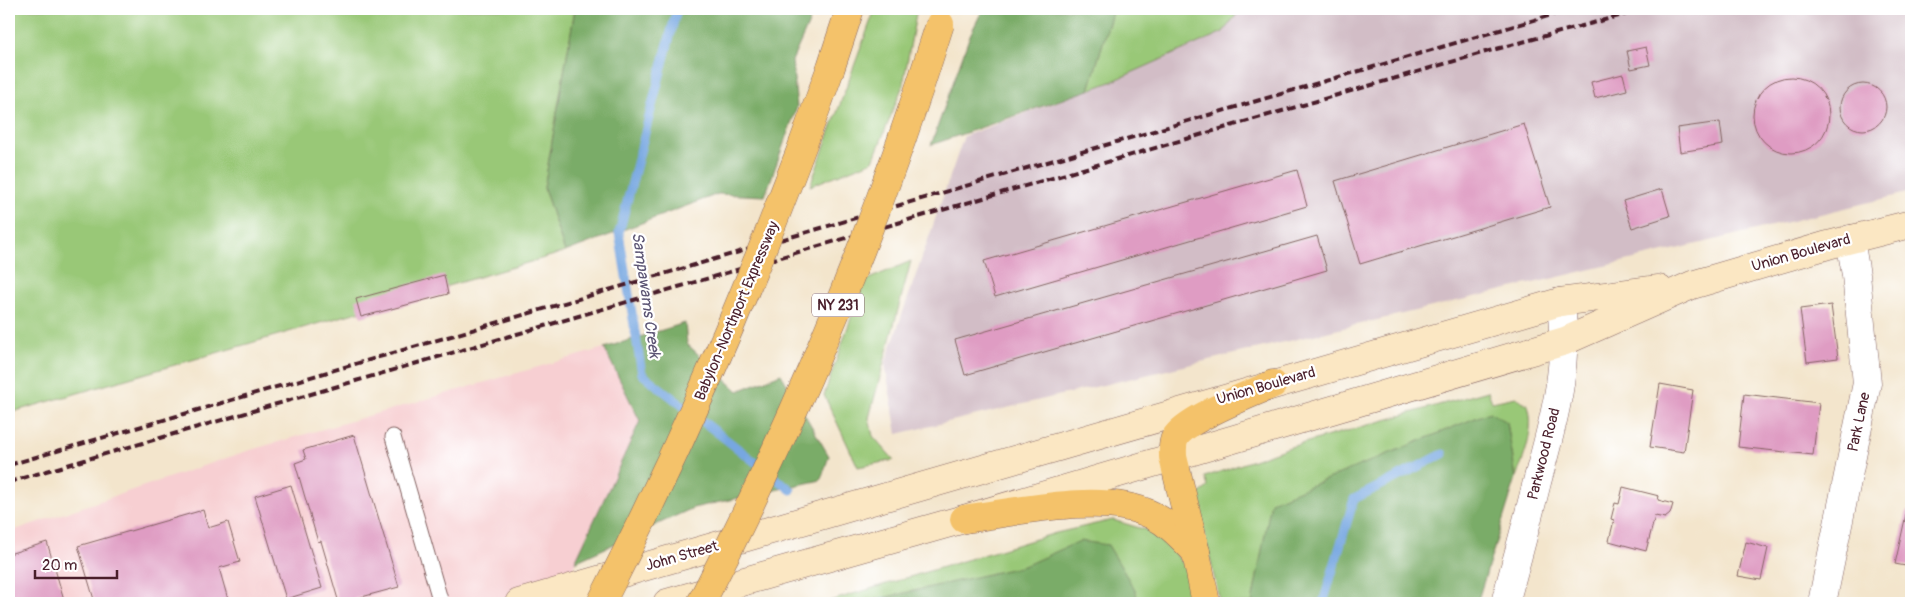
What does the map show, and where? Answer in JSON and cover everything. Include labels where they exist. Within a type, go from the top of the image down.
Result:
[{"type":"main road","name":"Babylon-Northport Expressway","points":[[601,603],[686,430],[717,360],[792,175],[850,9]]},
{"type":"main road","name":"NY 231","points":[[703,603],[779,443],[848,282],[886,183],[943,16]]},
{"type":"main road","name":"Union Boulevard","points":[[667,603],[964,519],[1565,340],[1692,284],[1850,239],[1911,224]]},
{"type":"main road","name":"Union Boulevard","points":[[844,508],[1560,302],[1692,284]]},
{"type":"main road","points":[[1206,603],[1173,457],[1173,445],[1176,437],[1190,423],[1273,384]]},
{"type":"main road","points":[[964,519],[1057,506],[1101,504],[1119,506],[1138,509],[1168,524],[1196,553]]},
{"type":"main road","name":"John Street","points":[[519,603],[844,508]]},
{"type":"street","name":"Park Lane","points":[[1822,603],[1867,383],[1856,275],[1850,239]]},
{"type":"street","name":"Parkwood Road","points":[[1505,603],[1544,459],[1559,395],[1565,340],[1560,302]]},
{"type":"lane","points":[[393,437],[441,603]]},
{"type":"shaded area","points":[[1234,9],[1911,9],[1911,192],[897,434],[885,364],[964,136],[1111,82],[1237,14]]},
{"type":"shaded area","points":[[604,348],[640,421],[567,582],[489,603],[9,603],[9,532],[247,451]]},
{"type":"green space","points":[[9,9],[575,9],[544,188],[565,252],[9,413]]},
{"type":"green space","points":[[575,9],[813,9],[812,16],[792,61],[797,107],[765,196],[718,194],[565,252],[544,188]]},
{"type":"green space","points":[[875,9],[917,9],[903,85],[873,161],[810,186]]},
{"type":"green space","points":[[983,9],[1113,9],[1089,90],[931,145],[970,35]]},
{"type":"green space","points":[[1113,9],[1234,9],[1237,14],[1223,32],[1089,90]]},
{"type":"green space","points":[[911,261],[869,418],[873,436],[894,460],[858,467],[824,395],[864,281]]},
{"type":"green space","points":[[685,323],[687,344],[738,391],[781,374],[829,456],[821,480],[693,508],[575,562],[640,421],[604,348]]},
{"type":"green space","points":[[1488,391],[1492,402],[1516,397],[1528,405],[1530,433],[1526,451],[1516,478],[1507,422],[1272,502],[1252,603],[1220,603],[1196,496],[1208,487],[1205,477],[1290,447]]},
{"type":"green space","points":[[1490,412],[1507,422],[1516,478],[1477,603],[1252,603],[1271,502]]},
{"type":"green space","points":[[1113,520],[1160,534],[1185,566],[1194,603],[823,603],[1056,533]]},
{"type":"green space","points":[[1080,541],[1108,545],[1136,592],[1138,603],[860,603],[1024,566]]},
{"type":"building","points":[[1646,47],[1650,65],[1631,69],[1627,51]]},
{"type":"building","points":[[1623,74],[1627,90],[1595,98],[1591,82]]},
{"type":"building","points":[[1791,77],[1805,80],[1818,88],[1826,101],[1829,115],[1826,129],[1818,142],[1805,150],[1791,153],[1777,150],[1764,142],[1756,129],[1753,115],[1756,101],[1764,88],[1777,80]]},
{"type":"building","points":[[1863,84],[1876,88],[1882,94],[1886,107],[1882,120],[1876,126],[1863,130],[1850,126],[1844,120],[1840,107],[1844,94],[1850,88]]},
{"type":"building","points":[[1720,122],[1723,145],[1680,152],[1677,128]]},
{"type":"building","points":[[1524,124],[1550,207],[1360,264],[1335,181]]},
{"type":"building","points":[[1297,170],[1307,206],[995,297],[984,261]]},
{"type":"building","points":[[1662,189],[1670,216],[1632,228],[1623,201]]},
{"type":"building","points":[[1317,236],[1327,270],[965,375],[955,340]]},
{"type":"building","points":[[444,275],[448,294],[361,317],[356,299]]},
{"type":"building","points":[[1831,305],[1838,358],[1807,362],[1800,309]]},
{"type":"building","points":[[1660,384],[1693,390],[1684,452],[1650,447]]},
{"type":"building","points":[[1744,394],[1819,403],[1813,455],[1738,447]]},
{"type":"building","points":[[354,435],[399,587],[339,603],[321,541],[318,542],[295,463],[306,459],[303,450]]},
{"type":"building","points":[[291,485],[322,588],[286,599],[255,496]]},
{"type":"building","points":[[1623,487],[1659,496],[1658,500],[1673,504],[1670,514],[1665,518],[1655,516],[1646,551],[1609,541],[1614,520],[1611,519],[1615,503],[1619,504]]},
{"type":"building","points":[[203,510],[208,528],[228,522],[240,562],[219,568],[229,603],[95,603],[78,546]]},
{"type":"building","points":[[1907,510],[1911,511],[1911,567],[1895,564]]},
{"type":"building","points":[[47,542],[65,603],[12,603],[9,592],[9,554]]},
{"type":"building","points":[[1746,542],[1768,548],[1761,580],[1738,576]]},
{"type":"waterway","name":"Sampawams Creek","points":[[677,9],[619,233],[642,374],[791,490]]},
{"type":"waterway","points":[[1323,603],[1354,499],[1443,454]]},
{"type":"railway","points":[[9,465],[1572,9]]},
{"type":"railway","points":[[9,482],[1489,51],[1645,9]]}]
